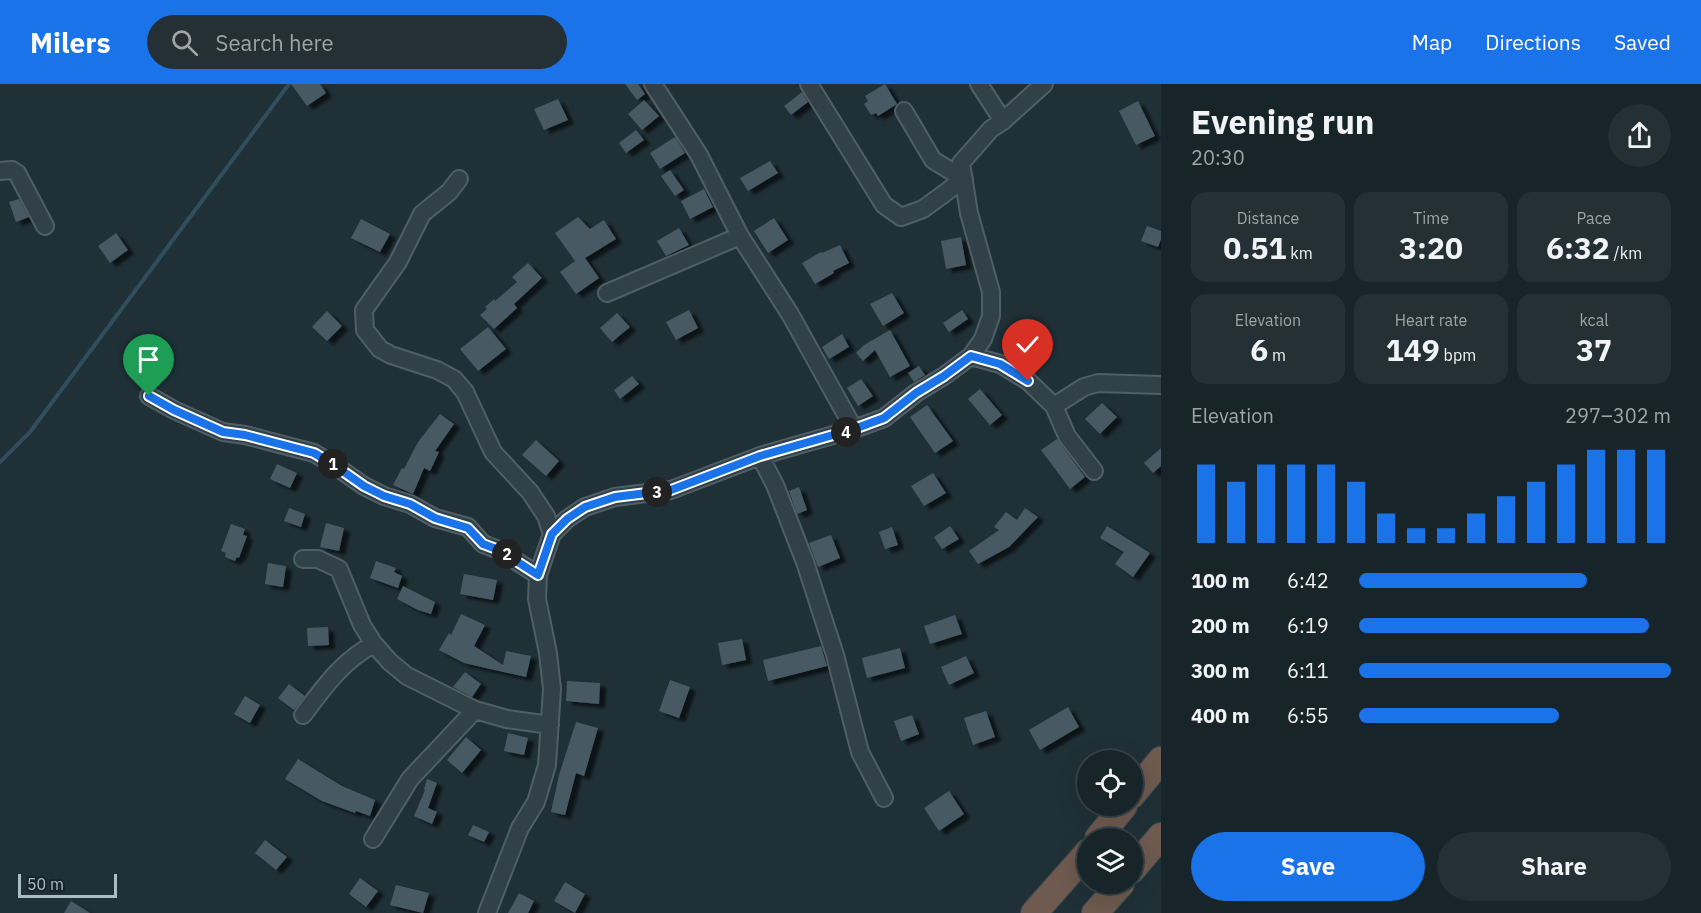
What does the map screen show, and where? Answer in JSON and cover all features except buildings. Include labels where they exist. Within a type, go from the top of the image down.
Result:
[{"type":"highway","points":[[1143,782],[1161,760]]},
{"type":"highway","points":[[1106,828],[1116,816]]},
{"type":"highway","points":[[1143,857],[1161,836]]},
{"type":"highway","points":[[1034,913],[1077,864]]},
{"type":"highway","points":[[1095,913],[1112,894]]},
{"type":"street","points":[[653,84],[699,155],[740,236],[790,314],[854,429]]},
{"type":"street","points":[[809,84],[884,205],[901,217],[923,209],[964,179]]},
{"type":"street","points":[[979,84],[1003,121]]},
{"type":"street","points":[[487,913],[520,828],[536,802],[547,765],[552,689],[548,653],[537,599],[538,575],[552,534],[567,519],[585,507],[615,497],[671,490],[760,456],[884,418],[971,356],[983,339],[991,316],[991,292],[969,213],[961,163],[991,129],[1044,84]]},
{"type":"street","points":[[904,111],[933,160],[964,179]]},
{"type":"street","points":[[0,171],[12,170],[17,173],[45,226]]},
{"type":"street","points":[[459,178],[450,192],[422,214],[398,262],[364,310],[365,330],[380,349],[391,355],[438,370],[454,380],[465,392],[493,452],[530,492],[546,516],[552,534]]},
{"type":"street","points":[[607,294],[740,236]]},
{"type":"street","points":[[971,356],[1000,364],[1028,381],[1054,406],[1067,436],[1094,471]]},
{"type":"street","points":[[1054,406],[1084,387],[1098,383],[1161,385]]},
{"type":"street","points":[[149,396],[223,432],[245,435],[314,453],[364,486],[384,496],[410,504],[435,518],[468,528],[483,544],[499,550],[538,575]]},
{"type":"street","points":[[760,456],[775,485],[808,572],[836,655],[860,752],[884,798]]},
{"type":"street","points":[[303,559],[318,559],[339,569],[362,625],[374,644],[407,676],[475,711],[507,719],[550,725]]},
{"type":"street","points":[[303,715],[354,654],[374,644]]},
{"type":"street","points":[[373,839],[410,779],[475,711]]},
{"type":"waterway","points":[[0,462],[30,432],[289,84]]},
{"type":"route","points":[[149,396],[223,432],[245,435],[314,453],[364,486],[384,496],[410,504],[435,518],[468,528],[483,544],[519,561],[538,575],[552,534],[567,519],[585,507],[615,497],[671,490],[760,456],[884,418],[971,356],[1000,364],[1028,381]]}]
